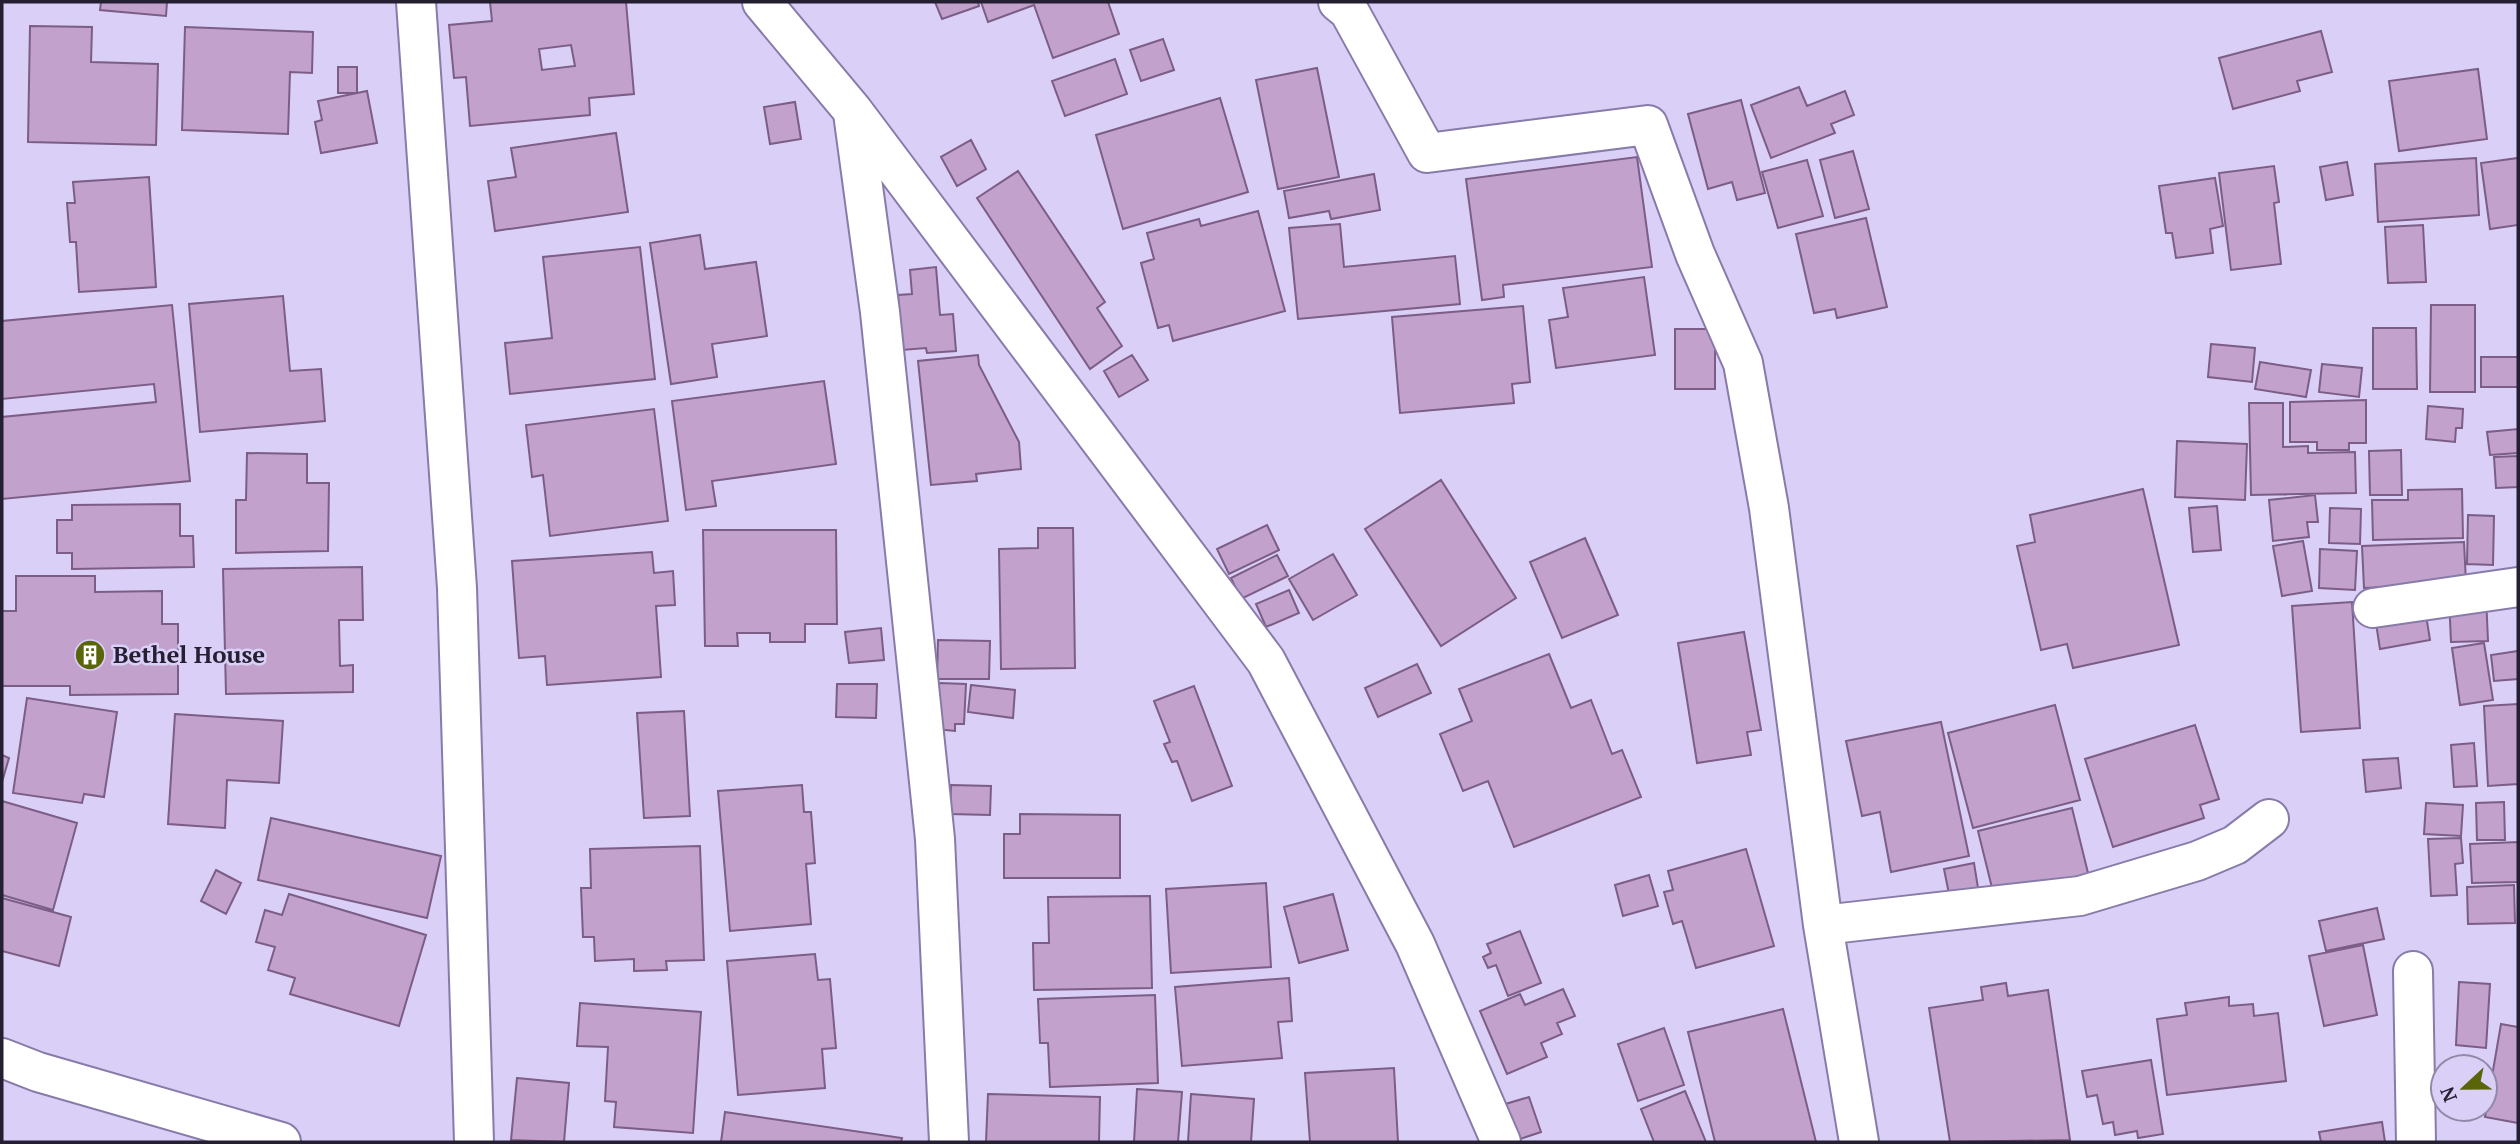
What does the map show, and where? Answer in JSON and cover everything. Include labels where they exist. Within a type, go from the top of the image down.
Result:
[{"type":"street","points":[[416,2],[457,588],[474,1142]]},
{"type":"street","points":[[762,2],[853,111],[1266,661],[1415,944],[1501,1142]]},
{"type":"street","points":[[1338,2],[1349,11],[1427,153],[1648,125],[1695,254],[1743,363],[1769,508],[1822,925],[1859,1142]]},
{"type":"street","points":[[853,111],[880,312],[935,839],[949,1142]]},
{"type":"street","points":[[2373,608],[2518,587]]},
{"type":"street","points":[[1822,925],[2080,896],[2197,861],[2235,845],[2269,818]]},
{"type":"street","points":[[2413,971],[2416,1142]]},
{"type":"street","points":[[2,1058],[38,1072],[281,1142]]},
{"type":"building","points":[[101,2],[167,2],[166,16],[100,10]]},
{"type":"building","points":[[490,2],[626,2],[634,94],[589,98],[590,115],[470,126],[466,77],[454,78],[449,25],[492,21]],"holes":[[[571,45],[575,66],[542,70],[539,49]]]},
{"type":"building","points":[[935,2],[978,2],[979,6],[942,19]]},
{"type":"building","points":[[981,2],[1108,2],[1119,34],[1053,58],[1034,5],[988,22]]},
{"type":"building","points":[[30,26],[92,27],[91,62],[158,64],[156,145],[28,142]]},
{"type":"building","points":[[185,27],[313,32],[312,73],[290,72],[288,134],[182,130]]},
{"type":"building","points":[[2321,31],[2332,72],[2297,81],[2300,91],[2233,109],[2219,58]]},
{"type":"building","points":[[1163,39],[1174,70],[1141,81],[1130,50]]},
{"type":"building","points":[[1115,59],[1127,94],[1065,116],[1052,81]]},
{"type":"building","points":[[338,67],[357,67],[357,93],[338,93]]},
{"type":"building","points":[[1317,68],[1339,177],[1278,189],[1256,80]]},
{"type":"building","points":[[2478,69],[2487,139],[2399,151],[2389,81]]},
{"type":"building","points":[[1799,87],[1807,106],[1845,91],[1854,115],[1831,124],[1835,133],[1771,158],[1751,105]]},
{"type":"building","points":[[367,91],[377,143],[321,153],[315,122],[322,120],[318,101]]},
{"type":"building","points":[[1220,98],[1248,192],[1123,229],[1096,135]]},
{"type":"building","points":[[1741,100],[1765,193],[1737,200],[1732,182],[1708,189],[1688,114]]},
{"type":"building","points":[[795,102],[801,139],[770,144],[764,107]]},
{"type":"building","points":[[616,133],[628,212],[495,231],[488,181],[516,177],[511,148]]},
{"type":"building","points":[[971,140],[986,169],[957,186],[941,157]]},
{"type":"building","points":[[1853,151],[1869,209],[1835,218],[1820,160]]},
{"type":"building","points":[[1637,157],[1652,267],[1503,285],[1504,297],[1482,300],[1466,179]]},
{"type":"building","points":[[2476,158],[2479,215],[2378,222],[2375,164]]},
{"type":"building","points":[[2518,158],[2518,225],[2490,229],[2481,163]]},
{"type":"building","points":[[1807,160],[1823,216],[1778,228],[1762,172]]},
{"type":"building","points":[[2347,162],[2353,195],[2326,200],[2320,167]]},
{"type":"building","points":[[2274,166],[2279,202],[2274,203],[2281,264],[2231,270],[2219,173]]},
{"type":"building","points":[[1018,171],[1105,302],[1097,308],[1122,346],[1090,369],[977,198]]},
{"type":"building","points":[[1374,174],[1380,210],[1331,219],[1329,211],[1289,218],[1284,191]]},
{"type":"building","points":[[149,177],[156,287],[79,292],[76,242],[70,242],[67,203],[75,203],[73,182]]},
{"type":"building","points":[[2215,178],[2223,226],[2210,229],[2213,253],[2176,258],[2172,233],[2166,233],[2159,186]]},
{"type":"building","points":[[1258,211],[1285,311],[1173,341],[1169,325],[1158,328],[1141,263],[1154,259],[1147,233],[1199,219],[1201,226]]},
{"type":"building","points":[[1866,218],[1887,307],[1837,318],[1835,309],[1814,313],[1796,234]]},
{"type":"building","points":[[1340,224],[1344,267],[1455,256],[1460,304],[1298,319],[1289,228]]},
{"type":"building","points":[[2423,225],[2426,282],[2388,283],[2385,227]]},
{"type":"building","points":[[700,235],[705,269],[756,262],[767,336],[712,344],[717,377],[671,384],[650,243]]},
{"type":"building","points":[[640,247],[655,379],[510,394],[505,343],[552,338],[543,257]]},
{"type":"building","points":[[936,267],[940,315],[953,314],[956,351],[927,353],[926,348],[902,350],[898,295],[912,294],[910,270]]},
{"type":"building","points":[[1644,277],[1655,355],[1556,368],[1549,320],[1568,317],[1563,288]]},
{"type":"building","points":[[283,296],[290,371],[321,369],[325,421],[200,432],[189,304]]},
{"type":"building","points":[[172,305],[190,481],[2,499],[2,417],[156,402],[154,384],[2,399],[2,321]]},
{"type":"building","points":[[2431,305],[2475,305],[2475,392],[2430,392]]},
{"type":"building","points":[[1523,306],[1530,382],[1512,384],[1514,403],[1400,413],[1392,317]]},
{"type":"building","points":[[2373,328],[2416,328],[2417,389],[2373,389]]},
{"type":"building","points":[[1675,329],[1715,329],[1715,389],[1675,389]]},
{"type":"building","points":[[2211,344],[2255,348],[2252,382],[2208,377]]},
{"type":"building","points":[[978,355],[979,365],[1019,442],[1021,469],[976,474],[977,481],[931,485],[918,361]]},
{"type":"building","points":[[1132,355],[1148,380],[1119,397],[1104,371]]},
{"type":"building","points":[[2481,357],[2518,357],[2518,387],[2481,387]]},
{"type":"building","points":[[2260,362],[2311,370],[2306,397],[2255,389]]},
{"type":"building","points":[[2322,364],[2362,368],[2359,397],[2319,392]]},
{"type":"building","points":[[824,381],[836,464],[712,481],[716,506],[686,510],[672,401]]},
{"type":"building","points":[[2366,400],[2366,443],[2349,443],[2349,450],[2317,450],[2317,442],[2290,442],[2290,402]]},
{"type":"building","points":[[2249,403],[2283,403],[2283,447],[2308,446],[2308,453],[2355,452],[2356,493],[2251,495]]},
{"type":"building","points":[[2428,406],[2463,409],[2462,428],[2456,428],[2455,442],[2426,439]]},
{"type":"building","points":[[654,409],[668,521],[550,536],[543,475],[532,477],[526,425]]},
{"type":"building","points":[[2518,429],[2518,453],[2490,455],[2487,432]]},
{"type":"building","points":[[2177,441],[2247,444],[2245,500],[2175,497]]},
{"type":"building","points":[[2401,450],[2402,495],[2370,495],[2369,451]]},
{"type":"building","points":[[247,453],[307,454],[307,483],[329,483],[328,551],[236,553],[236,500],[246,500]]},
{"type":"building","points":[[2518,456],[2518,487],[2496,488],[2494,457]]},
{"type":"building","points":[[1441,480],[1516,598],[1441,646],[1365,529]]},
{"type":"building","points":[[2143,489],[2179,645],[2073,668],[2067,644],[2041,650],[2017,546],[2035,542],[2030,515]]},
{"type":"building","points":[[2462,489],[2463,538],[2373,540],[2372,500],[2408,500],[2408,490]]},
{"type":"building","points":[[2315,495],[2318,522],[2307,522],[2309,537],[2273,541],[2269,500]]},
{"type":"building","points":[[180,504],[180,536],[193,536],[194,567],[72,569],[72,553],[57,553],[57,520],[72,520],[72,505]]},
{"type":"building","points":[[2217,506],[2221,550],[2193,552],[2189,508]]},
{"type":"building","points":[[2330,508],[2361,509],[2360,544],[2329,543]]},
{"type":"building","points":[[2468,515],[2494,516],[2493,565],[2467,564]]},
{"type":"building","points":[[1267,525],[1279,550],[1229,574],[1217,549]]},
{"type":"building","points":[[1038,528],[1073,528],[1075,668],[1001,669],[999,549],[1038,548]]},
{"type":"building","points":[[703,530],[836,530],[837,624],[805,624],[805,642],[770,642],[770,633],[737,633],[738,646],[705,646]]},
{"type":"building","points":[[1585,538],[1618,615],[1562,638],[1530,562]]},
{"type":"building","points":[[2303,541],[2312,591],[2282,596],[2273,546]]},
{"type":"building","points":[[2464,542],[2466,583],[2364,588],[2362,546]]},
{"type":"building","points":[[2320,549],[2357,551],[2355,590],[2319,588]]},
{"type":"building","points":[[652,552],[654,573],[673,571],[675,605],[656,606],[661,677],[547,685],[545,656],[519,658],[512,561]]},
{"type":"building","points":[[1333,554],[1357,595],[1313,620],[1289,579]]},
{"type":"building","points":[[1277,555],[1288,576],[1241,599],[1231,578]]},
{"type":"building","points":[[362,567],[363,620],[339,620],[340,666],[353,665],[353,692],[226,694],[223,569]]},
{"type":"building","name":"Bethel House","points":[[16,576],[95,576],[95,592],[162,591],[162,624],[178,624],[178,694],[70,695],[70,686],[2,686],[2,611],[16,611]]},
{"type":"building","points":[[1289,590],[1299,613],[1266,627],[1256,604]]},
{"type":"building","points":[[2486,596],[2488,641],[2451,642],[2449,598]]},
{"type":"building","points":[[2352,602],[2360,728],[2301,732],[2292,606]]},
{"type":"building","points":[[2425,609],[2430,640],[2380,649],[2375,617]]},
{"type":"building","points":[[881,628],[884,660],[849,663],[845,632]]},
{"type":"building","points":[[1744,632],[1761,730],[1747,732],[1751,755],[1697,763],[1678,643]]},
{"type":"building","points":[[938,640],[990,641],[989,679],[937,679]]},
{"type":"building","points":[[2484,643],[2493,700],[2460,705],[2452,648]]},
{"type":"building","points":[[2518,651],[2518,679],[2494,681],[2491,655]]},
{"type":"building","points":[[1549,654],[1571,708],[1591,700],[1612,754],[1622,750],[1641,797],[1514,847],[1488,781],[1463,791],[1440,734],[1472,721],[1459,689]]},
{"type":"building","points":[[1417,664],[1431,693],[1378,717],[1365,688]]},
{"type":"building","points":[[939,683],[966,684],[964,724],[955,724],[955,731],[936,729]]},
{"type":"building","points":[[837,684],[877,684],[876,718],[836,717]]},
{"type":"building","points":[[971,685],[1015,690],[1013,718],[968,712]]},
{"type":"building","points":[[1194,686],[1232,786],[1192,801],[1177,761],[1172,762],[1164,744],[1170,742],[1154,701]]},
{"type":"building","points":[[27,698],[117,712],[104,797],[84,794],[82,803],[13,793]]},
{"type":"building","points":[[2518,704],[2518,784],[2488,786],[2484,706]]},
{"type":"building","points":[[2055,705],[2080,800],[1973,828],[1948,733]]},
{"type":"building","points":[[684,711],[690,816],[644,818],[637,713]]},
{"type":"building","points":[[175,714],[283,721],[279,783],[227,780],[225,828],[168,824]]},
{"type":"building","points":[[1941,722],[1969,856],[1891,872],[1880,812],[1862,816],[1846,741]]},
{"type":"building","points":[[2195,725],[2219,799],[2200,805],[2204,818],[2113,847],[2085,759]]},
{"type":"building","points":[[2474,743],[2477,786],[2454,787],[2451,745]]},
{"type":"building","points":[[2,755],[9,758],[2,782]]},
{"type":"building","points":[[2398,758],[2401,788],[2366,792],[2363,760]]},
{"type":"building","points":[[802,785],[804,812],[811,812],[815,863],[806,864],[811,924],[730,931],[718,791]]},
{"type":"building","points":[[951,785],[991,786],[990,815],[950,814]]},
{"type":"building","points":[[2,801],[77,823],[53,910],[2,895]]},
{"type":"building","points":[[2504,802],[2505,840],[2477,840],[2476,803]]},
{"type":"building","points":[[2426,803],[2463,805],[2461,836],[2424,834]]},
{"type":"building","points":[[2072,808],[2090,881],[1996,904],[1978,831]]},
{"type":"building","points":[[1020,814],[1120,815],[1120,878],[1004,878],[1004,834],[1020,834]]},
{"type":"building","points":[[271,818],[441,856],[427,918],[258,880]]},
{"type":"building","points":[[2461,838],[2463,863],[2455,864],[2457,895],[2431,896],[2428,839]]},
{"type":"building","points":[[2518,842],[2518,882],[2472,883],[2470,844]]},
{"type":"building","points":[[700,846],[704,960],[666,961],[667,970],[634,971],[634,959],[595,961],[594,937],[583,937],[581,888],[591,888],[590,849]]},
{"type":"building","points":[[1746,849],[1774,946],[1696,968],[1682,921],[1673,924],[1664,892],[1673,890],[1668,871]]},
{"type":"building","points":[[1974,863],[1978,888],[1949,894],[1944,869]]},
{"type":"building","points":[[216,870],[241,883],[226,914],[201,901]]},
{"type":"building","points":[[1649,875],[1658,906],[1623,916],[1615,885]]},
{"type":"building","points":[[1266,883],[1271,967],[1171,973],[1166,889]]},
{"type":"building","points":[[2514,885],[2515,923],[2468,924],[2467,887]]},
{"type":"building","points":[[289,894],[426,935],[399,1026],[290,994],[295,978],[268,970],[275,947],[256,942],[265,910],[282,915]]},
{"type":"building","points":[[1333,894],[1348,950],[1299,963],[1284,907]]},
{"type":"building","points":[[1150,896],[1152,988],[1034,990],[1033,943],[1049,943],[1048,897]]},
{"type":"building","points":[[2,898],[71,917],[59,966],[2,951]]},
{"type":"building","points":[[2377,908],[2384,939],[2326,951],[2319,921]]},
{"type":"building","points":[[1520,931],[1541,983],[1508,996],[1496,965],[1488,968],[1483,957],[1491,953],[1487,944]]},
{"type":"building","points":[[2363,945],[2377,1015],[2324,1026],[2309,956]]},
{"type":"building","points":[[815,954],[818,980],[830,979],[836,1048],[822,1049],[825,1088],[738,1095],[727,961]]},
{"type":"building","points":[[1289,978],[1292,1021],[1278,1022],[1282,1058],[1182,1066],[1175,987]]},
{"type":"building","points":[[2459,982],[2490,984],[2486,1048],[2456,1045]]},
{"type":"building","points":[[2006,983],[2008,996],[2048,990],[2070,1140],[1950,1142],[1929,1008],[1983,1000],[1981,987]]},
{"type":"building","points":[[1563,989],[1575,1016],[1557,1023],[1562,1034],[1541,1043],[1547,1057],[1507,1074],[1480,1011],[1520,994],[1525,1005]]},
{"type":"building","points":[[1155,995],[1158,1083],[1050,1087],[1048,1043],[1040,1043],[1038,999]]},
{"type":"building","points":[[2229,997],[2229,1006],[2253,1004],[2254,1016],[2278,1013],[2286,1081],[2167,1095],[2157,1019],[2187,1015],[2185,1003]]},
{"type":"building","points":[[580,1003],[701,1012],[693,1133],[614,1127],[616,1102],[605,1101],[608,1047],[577,1046]]},
{"type":"building","points":[[1783,1009],[1816,1142],[1715,1142],[1688,1032]]},
{"type":"building","points":[[2501,1024],[2518,1027],[2518,1123],[2499,1120],[2499,1053],[2496,1053]]},
{"type":"building","points":[[1664,1028],[1684,1085],[1638,1101],[1618,1044]]},
{"type":"building","points":[[2151,1060],[2163,1134],[2138,1138],[2137,1131],[2115,1135],[2113,1122],[2103,1124],[2097,1095],[2087,1097],[2082,1071]]},
{"type":"building","points":[[1394,1068],[1398,1142],[1310,1142],[1305,1073]]},
{"type":"building","points":[[517,1078],[569,1083],[564,1142],[511,1140]]},
{"type":"building","points":[[1137,1089],[1182,1092],[1178,1142],[1134,1142]]},
{"type":"building","points":[[1685,1091],[1706,1142],[1654,1142],[1641,1109]]},
{"type":"building","points":[[988,1094],[1100,1097],[1099,1142],[986,1142]]},
{"type":"building","points":[[1191,1094],[1254,1099],[1251,1142],[1188,1142]]},
{"type":"building","points":[[1529,1097],[1541,1132],[1514,1141],[1502,1105]]},
{"type":"building","points":[[725,1112],[902,1138],[901,1142],[721,1142]]},
{"type":"building","points":[[2382,1122],[2385,1142],[2321,1142],[2319,1132]]},
{"type":"place","name":"Bethel House","points":[[90,655]]}]
